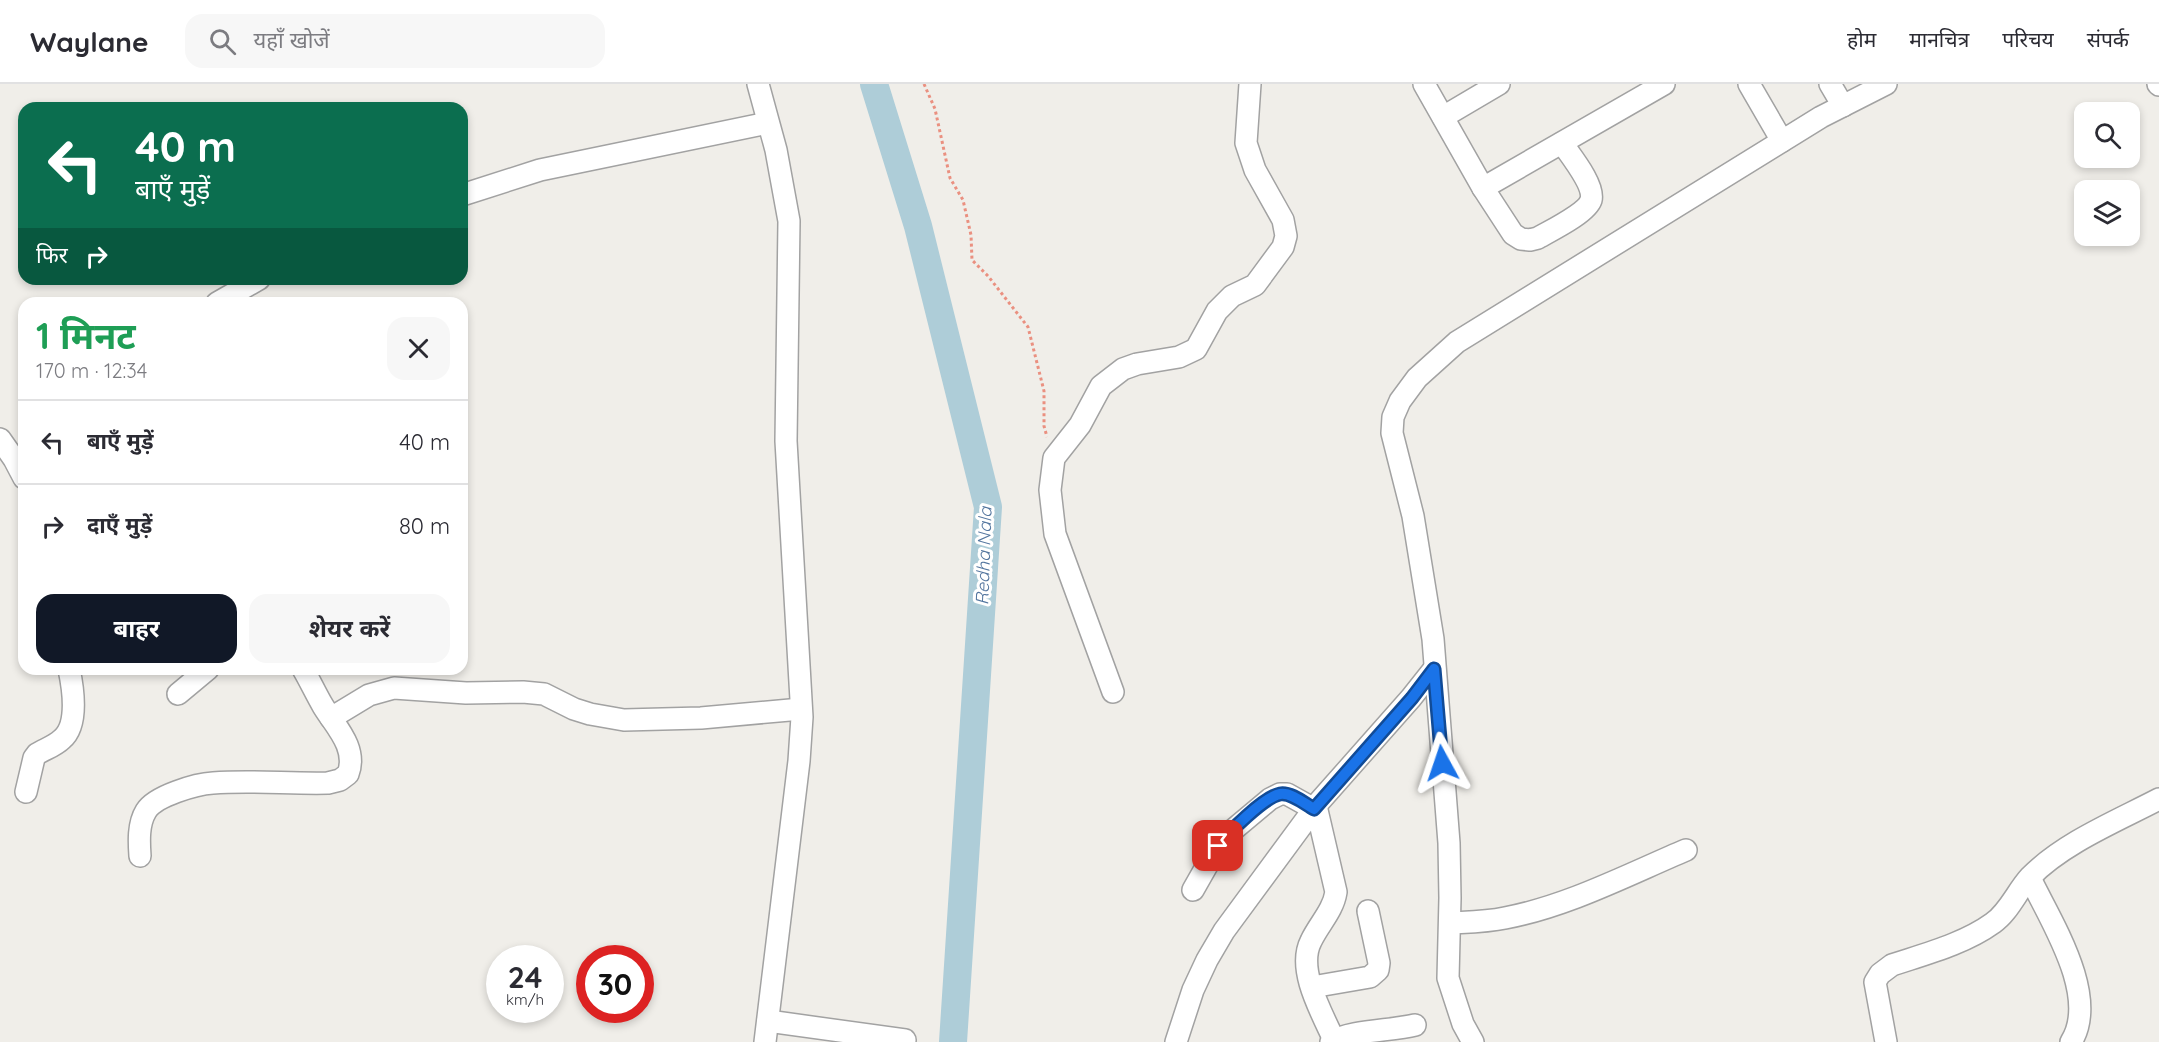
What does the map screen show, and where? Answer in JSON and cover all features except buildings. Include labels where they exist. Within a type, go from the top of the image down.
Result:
[{"type":"street","points":[[758,84],[776,150],[789,221],[786,441],[801,709],[799,761],[766,1032],[905,1040]]},
{"type":"street","points":[[1113,692],[1055,534],[1050,490],[1054,458],[1080,425],[1101,386],[1123,369],[1137,364],[1179,357],[1196,349],[1217,311],[1232,296],[1255,285],[1283,247],[1286,236],[1283,220],[1255,170],[1246,143],[1250,84]]},
{"type":"street","points":[[1424,84],[1483,188],[1513,234],[1521,239],[1538,238],[1585,209],[1591,201],[1588,183],[1562,142]]},
{"type":"street","points":[[1443,117],[1499,84]]},
{"type":"street","points":[[1483,188],[1664,84]]},
{"type":"street","points":[[1749,84],[1782,141]]},
{"type":"street","points":[[1830,84],[1843,106]]},
{"type":"street","points":[[1473,1042],[1463,1024],[1448,978],[1449,843],[1433,639],[1413,516],[1392,433],[1393,417],[1400,401],[1417,378],[1457,342],[1821,117],[1886,84]]},
{"type":"street","points":[[468,193],[540,170],[768,123]]},
{"type":"street","points":[[228,297],[248,285]]},
{"type":"street","points":[[0,439],[13,460]]},
{"type":"street","points":[[1176,1042],[1193,990],[1224,931],[1315,807],[1412,698],[1434,669]]},
{"type":"street","points":[[26,792],[34,758],[64,738],[68,730],[74,702],[70,675]]},
{"type":"street","points":[[178,694],[200,675]]},
{"type":"street","points":[[140,856],[140,825],[146,811],[159,799],[211,783],[317,783],[340,780],[348,774],[350,757],[342,733],[306,675]]},
{"type":"street","points":[[331,718],[369,695],[394,688],[466,693],[544,694],[590,714],[624,720],[701,718],[801,709]]},
{"type":"street","points":[[1193,890],[1218,846],[1227,835],[1270,798],[1287,794],[1315,807]]},
{"type":"street","points":[[1886,1042],[1875,982],[1880,974],[1892,965],[1979,932],[1995,921],[2030,878],[2063,851],[2159,799]]},
{"type":"street","points":[[1315,807],[1336,892],[1335,902],[1307,950],[1308,976],[1334,1041],[1363,1033],[1389,1031],[1415,1025]]},
{"type":"street","points":[[1450,923],[1506,918],[1552,905],[1686,850]]},
{"type":"street","points":[[2030,878],[2069,959],[2078,992],[2079,1022],[2071,1042]]},
{"type":"street","points":[[1312,987],[1370,977],[1378,970],[1379,963],[1368,911]]},
{"type":"path","points":[[924,84],[935,109],[950,178],[963,200],[971,235],[972,260],[988,276],[1028,327],[1044,391],[1044,426],[1054,458]]},
{"type":"waterway","name":"Redha Nala","points":[[874,84],[918,226],[988,507],[953,1042]]},
{"type":"route","points":[[1218,846],[1240,822],[1270,798],[1280,794],[1287,794],[1314,809],[1426,682],[1434,669],[1442,763]]}]
